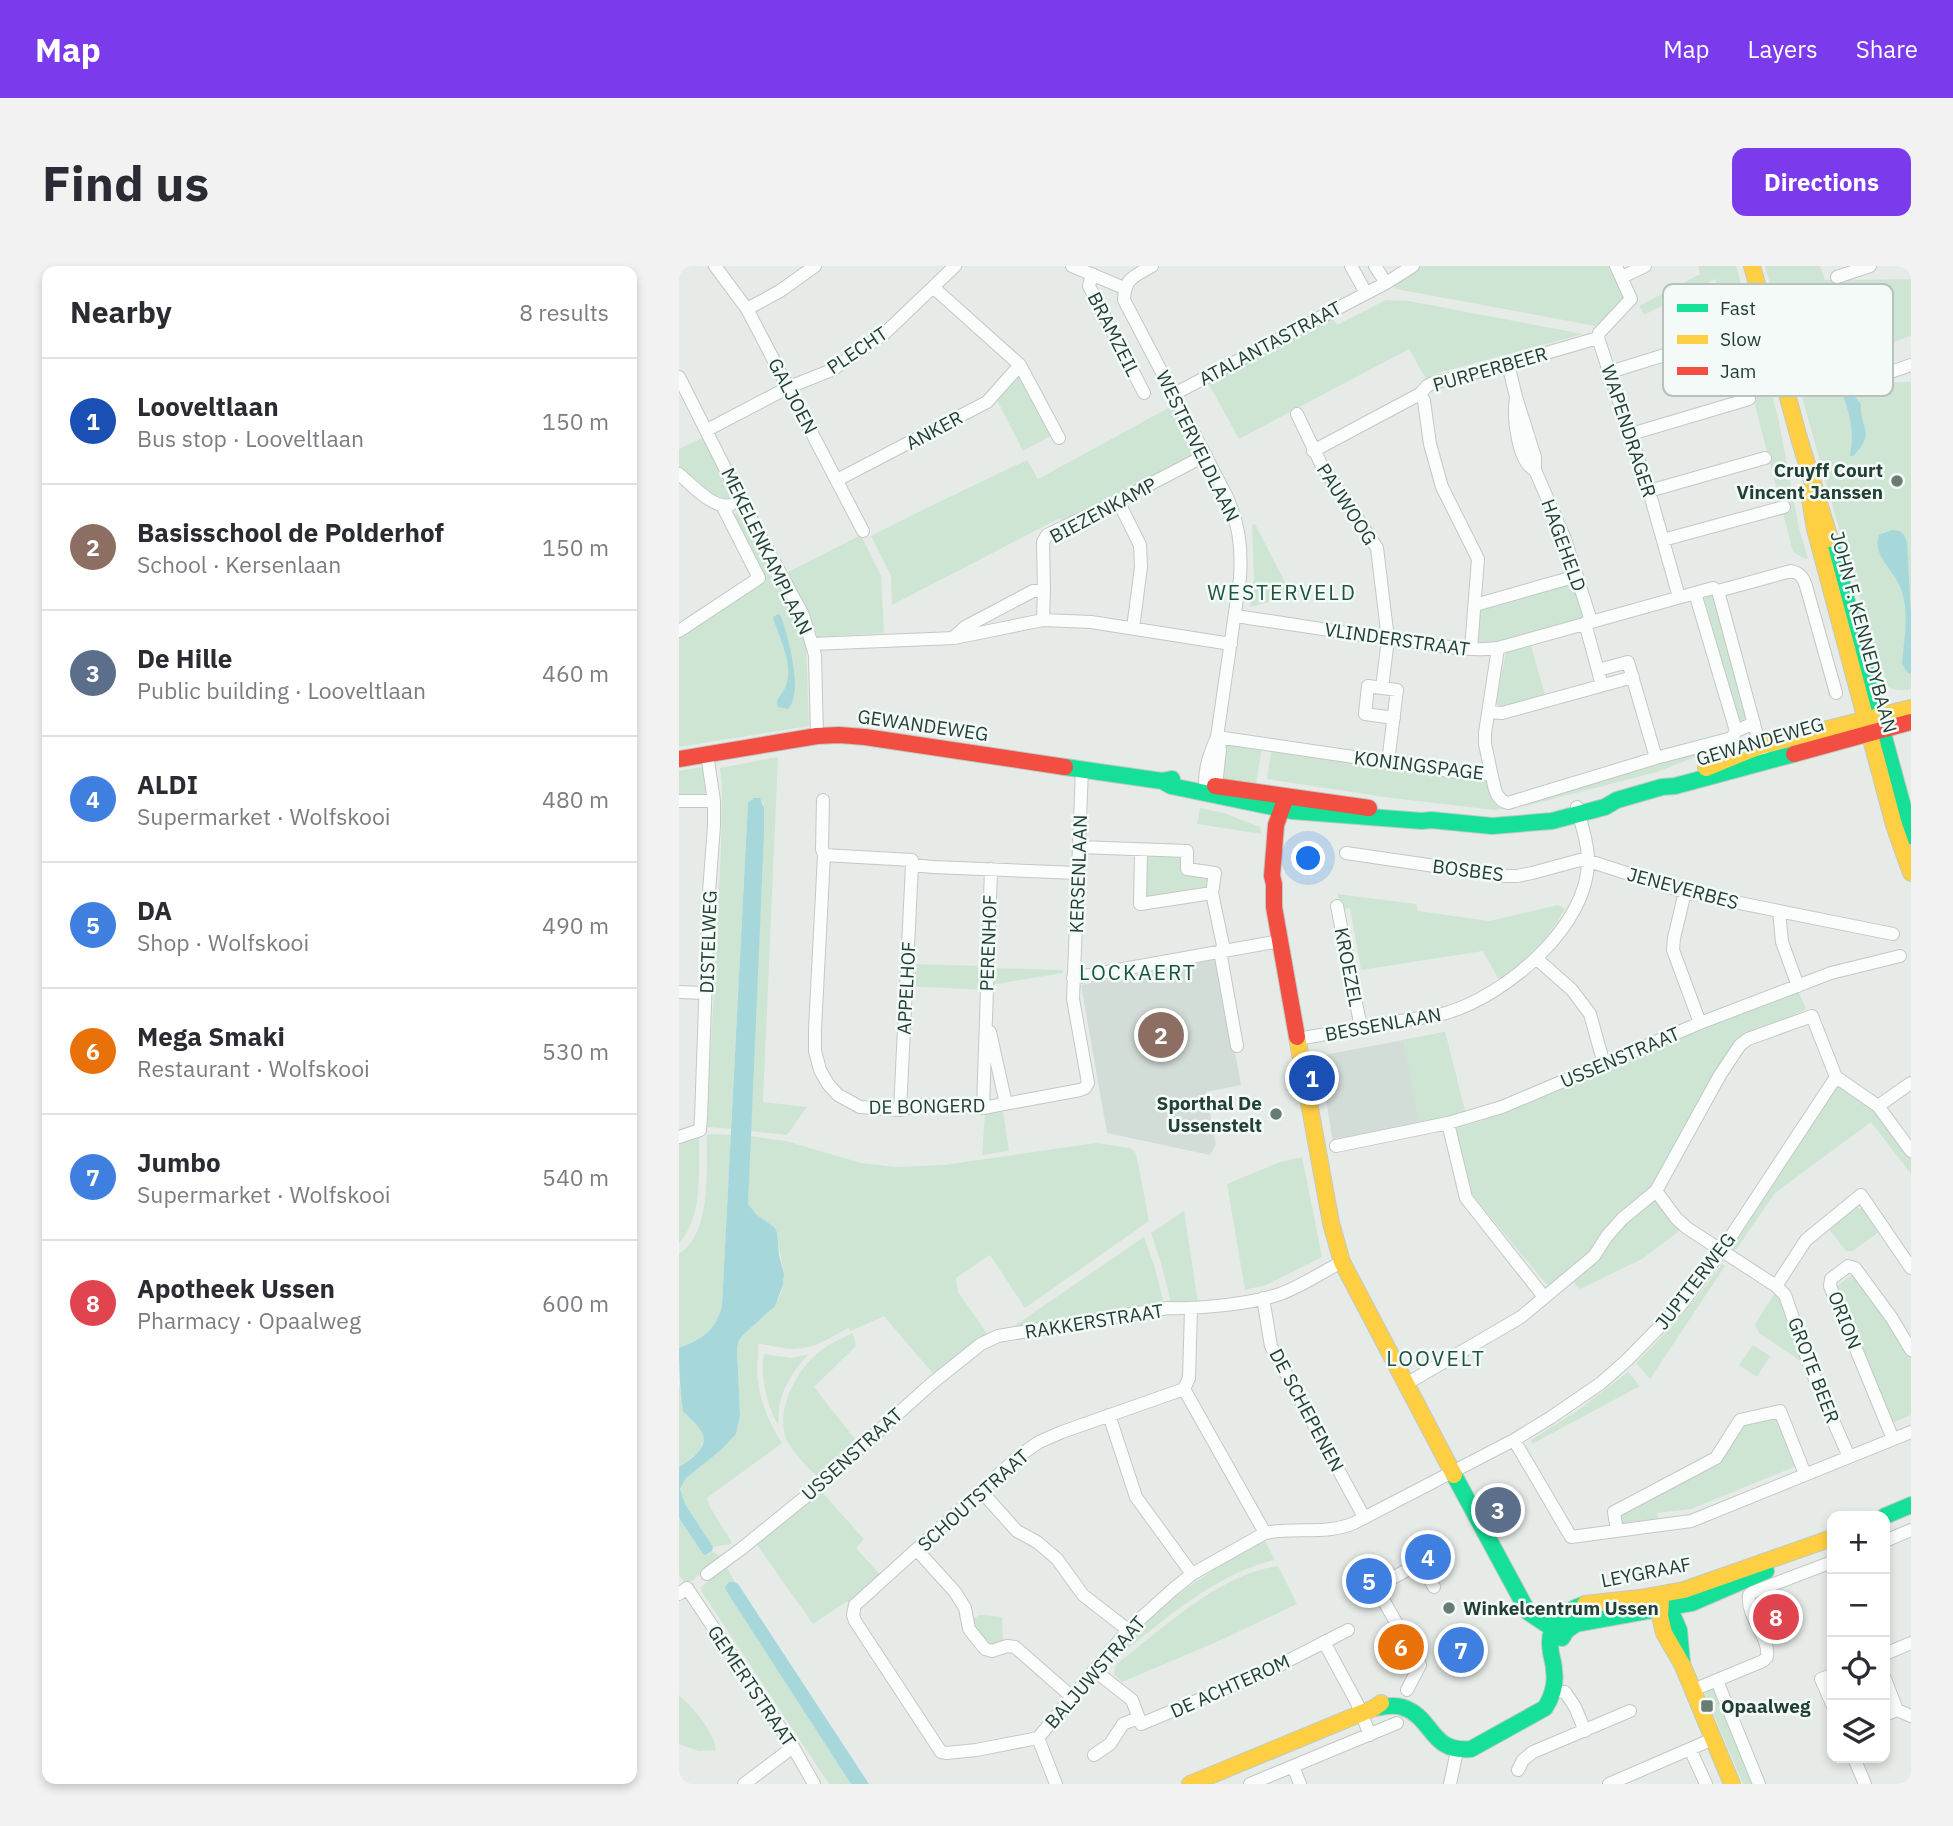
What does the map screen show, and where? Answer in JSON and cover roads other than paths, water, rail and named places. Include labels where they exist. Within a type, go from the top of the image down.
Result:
[{"type":"street","name":"GALJOEN","points":[[715,266],[747,309],[863,531]]},
{"type":"street","points":[[747,309],[780,291],[815,266]]},
{"type":"street","name":"PLECHT","points":[[707,430],[789,387],[832,370],[884,334],[955,266]]},
{"type":"street","points":[[1072,266],[1125,288],[1130,279],[1152,266]]},
{"type":"street","points":[[1351,266],[1366,293]]},
{"type":"street","points":[[1375,266],[1386,283]]},
{"type":"street","name":"ATALANTASTRAAT","points":[[1174,394],[1386,283],[1413,266]]},
{"type":"street","name":"WAPENDRAGER","points":[[1645,266],[1619,272],[1631,299],[1599,333],[1598,338],[1649,491],[1679,597]]},
{"type":"street","name":"JOHN F. KENNEDYBAAN","points":[[1752,266],[1757,284]]},
{"type":"street","points":[[1837,277],[1870,266]]},
{"type":"street","name":"BRAMZEIL","points":[[1092,274],[1089,286],[1144,393]]},
{"type":"street","points":[[934,288],[1020,365],[1059,438]]},
{"type":"street","name":"WESTERVELDLAAN","points":[[1125,288],[1124,300],[1235,514],[1239,535],[1240,578],[1217,737],[1220,749],[1209,788]]},
{"type":"street","name":"PURPERBEER","points":[[1313,450],[1420,394],[1433,383],[1598,338]]},
{"type":"street","points":[[1610,372],[1663,356]]},
{"type":"street","name":"HAGEHELD","points":[[1508,364],[1516,397],[1514,405],[1519,447],[1530,468],[1535,470],[1566,539],[1601,685]]},
{"type":"street","name":"ANKER","points":[[837,480],[987,402],[1020,365]]},
{"type":"street","points":[[1893,371],[1911,365]]},
{"type":"street","name":"MEKELENKAMPLAAN","points":[[679,377],[803,615],[815,655],[817,736]]},
{"type":"street","points":[[1420,394],[1424,401],[1430,444],[1442,487],[1478,559],[1471,649]]},
{"type":"street","name":"JOHN F. KENNEDYBAAN","points":[[1787,396],[1799,439],[1815,529],[1911,836]]},
{"type":"street","points":[[1631,434],[1749,399]]},
{"type":"street","name":"PAUWOOG","points":[[1297,414],[1313,450],[1377,548],[1388,639],[1382,688]]},
{"type":"street","name":"BIEZENKAMP","points":[[1043,620],[1043,542],[1047,535],[1206,455]]},
{"type":"street","points":[[1649,491],[1765,458]]},
{"type":"street","points":[[679,474],[715,504],[723,507],[741,500]]},
{"type":"street","points":[[1118,501],[1140,545],[1141,567],[1133,628]]},
{"type":"street","points":[[681,626],[759,578],[723,507]]},
{"type":"street","points":[[1663,540],[1784,507]]},
{"type":"street","name":"VLINDERSTRAAT","points":[[1235,616],[1388,639],[1471,649],[1498,648],[1713,588],[1718,591],[1791,571],[1798,572],[1803,577],[1836,693]]},
{"type":"street","points":[[1475,605],[1577,576]]},
{"type":"street","points":[[954,638],[965,626],[1033,591],[1044,590]]},
{"type":"street","points":[[1718,591],[1762,754]]},
{"type":"street","points":[[1695,593],[1736,731]]},
{"type":"street","points":[[812,644],[954,638],[1043,620],[1091,622],[1231,644]]},
{"type":"street","points":[[1491,772],[1485,733],[1498,648]]},
{"type":"street","points":[[1598,670],[1628,662],[1656,758]]},
{"type":"street","points":[[1489,712],[1502,713],[1633,677]]},
{"type":"street","points":[[1388,762],[1394,718],[1397,690],[1368,686],[1365,715],[1394,718]]},
{"type":"street","points":[[1874,724],[1911,708]]},
{"type":"street","points":[[1874,724],[1911,722]]},
{"type":"street","name":"KONINGSPAGE","points":[[1217,737],[1477,775],[1491,772],[1498,797],[1502,802],[1508,803],[1732,738],[1736,731],[1754,723]]},
{"type":"street","name":"JOHN F. KENNEDYBAAN","points":[[1874,724],[1894,825],[1911,873]]},
{"type":"street","name":"GEWANDEWEG","points":[[679,759],[817,736],[865,737],[1162,781],[1171,786],[1209,788],[1333,816],[1431,820],[1492,826],[1552,821],[1578,811],[1605,807],[1617,800],[1675,786],[1762,754],[1874,724]]},
{"type":"street","name":"DISTELWEG","points":[[679,1137],[699,1130],[714,801],[707,754]]},
{"type":"street","name":"KERSENLAAN","points":[[1082,769],[1073,999],[1087,1076]]},
{"type":"street","points":[[679,800],[714,801]]},
{"type":"street","name":"DE BONGERD","points":[[823,800],[824,855],[815,1051],[820,1070],[838,1095],[860,1107],[900,1110],[921,1105],[983,1108],[1080,1090],[1088,1083],[1087,1076]]},
{"type":"street","points":[[1250,1784],[1293,1766],[1368,1720],[1388,1699],[1395,1696],[1405,1696],[1418,1706],[1428,1726],[1444,1746],[1457,1751],[1471,1749],[1541,1712],[1552,1698],[1554,1667],[1561,1641],[1558,1626],[1517,1594],[1342,1262],[1331,1223],[1275,906],[1274,884],[1278,876],[1286,806]]},
{"type":"street","name":"BESSENLAAN","points":[[1298,1039],[1444,1014],[1476,1002],[1501,988],[1537,959],[1572,913],[1583,890],[1589,861],[1578,811]]},
{"type":"street","points":[[1079,847],[1188,851],[1187,869],[1215,873],[1212,893],[1237,1046]]},
{"type":"street","points":[[1141,850],[1140,904],[1212,893]]},
{"type":"street","name":"BOSBES","points":[[1346,853],[1503,876],[1525,875],[1580,860],[1589,861]]},
{"type":"street","points":[[824,855],[912,860],[912,865],[1077,873]]},
{"type":"street","name":"JENEVERBES","points":[[1589,861],[1685,892],[1893,934]]},
{"type":"street","name":"APPELHOF","points":[[900,1110],[912,865]]},
{"type":"street","name":"PERENHOF","points":[[983,1108],[991,869]]},
{"type":"street","points":[[1685,892],[1674,938],[1674,950],[1700,1023]]},
{"type":"street","name":"KROEZEL","points":[[1337,906],[1360,1028]]},
{"type":"street","points":[[1779,911],[1782,942],[1798,986]]},
{"type":"street","points":[[1073,978],[1280,941]]},
{"type":"street","name":"USSENSTRAAT","points":[[1336,1146],[1448,1123],[1502,1107],[1700,1023],[1831,974],[1901,956]]},
{"type":"street","points":[[1537,959],[1572,990],[1590,1014],[1604,1064]]},
{"type":"street","points":[[679,992],[705,993]]},
{"type":"street","points":[[1406,1384],[1521,1317],[1594,1256],[1622,1219],[1656,1191],[1720,1075],[1740,1045],[1748,1040],[1812,1016],[1836,1077],[1878,1106],[1911,1151]]},
{"type":"street","name":"PERENHOF","points":[[986,1018],[1006,1104]]},
{"type":"street","name":"JUPITERWEG","points":[[1452,1471],[1514,1440],[1571,1405],[1627,1360],[1680,1306],[1721,1250],[1836,1077]]},
{"type":"street","points":[[1878,1106],[1911,1083]]},
{"type":"street","points":[[1448,1123],[1466,1198],[1544,1297]]},
{"type":"street","points":[[1656,1191],[1687,1228],[1776,1286],[1805,1240],[1861,1195],[1911,1268]]},
{"type":"street","points":[[1265,1532],[1184,1389],[1189,1378],[1191,1309],[1263,1298],[1296,1287],[1342,1262]]},
{"type":"street","name":"ORION","points":[[1893,1440],[1830,1286],[1831,1279],[1848,1266],[1855,1268],[1911,1350]]},
{"type":"street","name":"GROTE BEER","points":[[1776,1286],[1785,1295],[1812,1372],[1849,1457]]},
{"type":"street","name":"DE SCHEPENEN","points":[[1263,1298],[1271,1346],[1364,1517]]},
{"type":"street","name":"RAKKERSTRAAT","points":[[998,1336],[1168,1308],[1191,1309]]},
{"type":"street","name":"USSENSTRAAT","points":[[707,1574],[804,1498],[931,1384],[981,1345],[998,1336]]},
{"type":"street","name":"SCHOUTSTRAAT","points":[[863,1598],[1019,1456],[1039,1442],[1184,1389]]},
{"type":"street","points":[[1616,1531],[1614,1512],[1716,1458],[1740,1420],[1780,1411],[1805,1474]]},
{"type":"street","points":[[1109,1415],[1136,1497],[1192,1574]]},
{"type":"street","points":[[1514,1440],[1571,1537],[1691,1521],[1911,1432]]},
{"type":"street","name":"BALJUWSTRAAT","points":[[863,1598],[855,1605],[855,1622],[941,1752],[976,1750],[1038,1738],[1128,1630],[1192,1574],[1265,1532],[1342,1528],[1452,1471]]},
{"type":"street","points":[[981,1490],[1017,1531],[1037,1542],[1057,1559],[1083,1595],[1128,1630]]},
{"type":"street","points":[[1890,1514],[1911,1506]]},
{"type":"street","points":[[1890,1539],[1911,1530]]},
{"type":"street","name":"LEYGRAAF","points":[[1558,1626],[1567,1611],[1589,1604],[1664,1604],[1684,1590],[1827,1540]]},
{"type":"street","points":[[917,1550],[955,1592],[965,1608],[969,1629],[985,1653],[1007,1646],[1015,1647],[1072,1697]]},
{"type":"street","points":[[1407,1690],[1420,1665],[1376,1587],[1420,1563],[1434,1587]]},
{"type":"street","points":[[1693,1690],[1767,1657],[1767,1649],[1749,1605],[1749,1595],[1827,1564]]},
{"type":"street","name":"GEMERTSTRAAT","points":[[683,1591],[793,1747],[814,1784]]},
{"type":"street","points":[[1664,1604],[1674,1654],[1682,1664],[1732,1784]]},
{"type":"street","name":"DE ACHTEROM","points":[[1138,1718],[1141,1724],[1263,1674],[1348,1630]]},
{"type":"street","points":[[1324,1642],[1368,1720]]},
{"type":"street","points":[[1890,1652],[1911,1643]]},
{"type":"street","points":[[1094,1670],[1132,1700],[1138,1718],[1123,1724],[1110,1744],[1094,1755]]},
{"type":"street","points":[[1827,1677],[1821,1679],[1827,1693]]},
{"type":"street","points":[[1717,1681],[1759,1784]]},
{"type":"street","points":[[1553,1690],[1565,1692],[1585,1731]]},
{"type":"street","points":[[1518,1770],[1523,1760],[1533,1752],[1630,1712]]},
{"type":"street","points":[[1891,1712],[1911,1716]]},
{"type":"street","points":[[1190,1784],[1368,1720],[1397,1723]]},
{"type":"street","name":"BALJUWSTRAAT","points":[[1038,1738],[1056,1784]]},
{"type":"street","points":[[1609,1784],[1713,1739]]},
{"type":"street","points":[[744,1784],[793,1747]]},
{"type":"street","points":[[1690,1749],[1706,1784]]},
{"type":"street","points":[[1450,1784],[1457,1751]]},
{"type":"street","points":[[1856,1763],[1865,1784]]},
{"type":"street","points":[[1293,1766],[1300,1784]]},
{"type":"water","points":[[1843,396],[1854,396],[1861,404],[1866,435],[1853,456],[1850,456],[1852,437]]},
{"type":"water","points":[[1892,530],[1902,533],[1907,542],[1911,674],[1902,664],[1906,627],[1904,599],[1898,582],[1881,557],[1878,543],[1879,535]]},
{"type":"water","points":[[778,614],[787,637],[795,678],[793,701],[788,709],[778,707],[777,701],[788,677],[785,651],[773,617]]},
{"type":"water","points":[[754,798],[760,798],[764,808],[764,835],[748,1204],[756,1214],[775,1228],[784,1274],[775,1306],[739,1340],[737,1348],[740,1415],[736,1434],[721,1450],[686,1478],[680,1489],[685,1504],[713,1547],[712,1551],[705,1555],[679,1518],[679,1467],[699,1451],[704,1440],[699,1428],[683,1411],[679,1348],[707,1333],[716,1322],[722,1306],[748,803]]},
{"type":"water","points":[[729,1582],[738,1584],[869,1784],[851,1784],[727,1592],[725,1587]]},
{"type":"place","name":"Cruyff Court Vincent Janssen","points":[[1897,481]]},
{"type":"place","name":"Basisschool de Polderhof","points":[[1161,1035]]},
{"type":"place","name":"Looveltlaan","points":[[1312,1078]]},
{"type":"place","name":"Sporthal De Ussenstelt","points":[[1276,1114]]},
{"type":"place","name":"De Hille","points":[[1498,1510]]},
{"type":"place","name":"ALDI","points":[[1428,1557]]},
{"type":"place","name":"DA","points":[[1369,1581]]},
{"type":"place","name":"Winkelcentrum Ussen","points":[[1449,1608]]},
{"type":"place","name":"Apotheek Ussen","points":[[1776,1617]]},
{"type":"place","name":"Mega Smaki","points":[[1401,1647]]},
{"type":"place","name":"Jumbo","points":[[1461,1650]]},
{"type":"place","name":"Opaalweg","points":[[1707,1706]]},
{"type":"district","name":"WESTERVELD","points":[[1282,593]]},
{"type":"district","name":"LOCKAERT","points":[[1138,973]]},
{"type":"district","name":"LOOVELT","points":[[1436,1359]]}]
